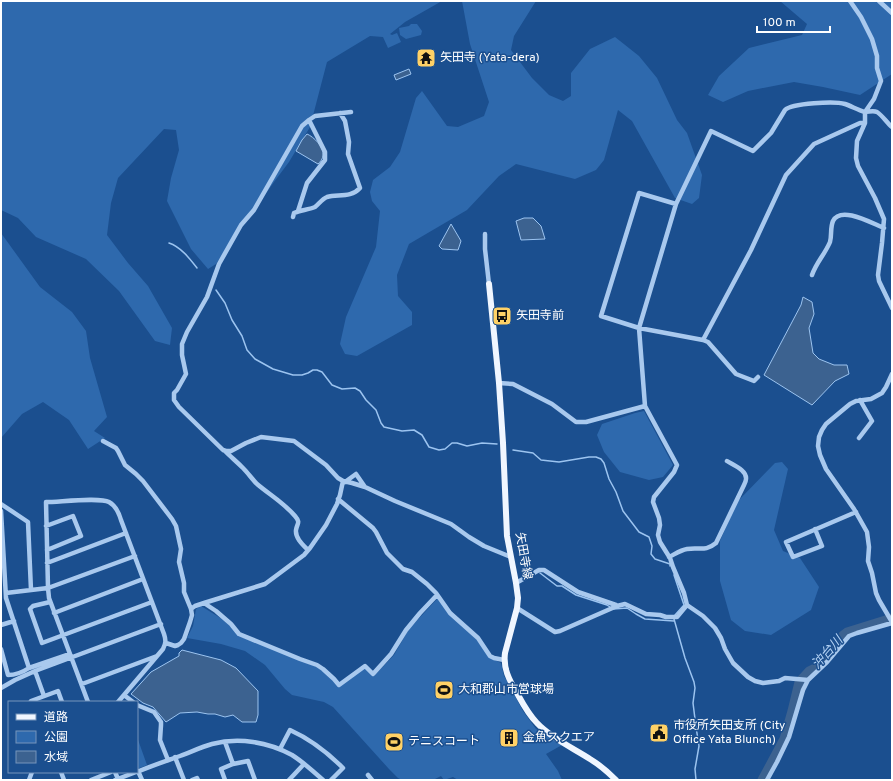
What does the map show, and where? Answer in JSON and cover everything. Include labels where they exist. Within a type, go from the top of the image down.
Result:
[{"type":"main road","name":"矢田寺線","points":[[489,284],[504,450],[507,536],[518,598],[517,608],[507,642],[504,660],[505,669],[510,681],[534,720],[551,734],[599,765],[616,780]]},
{"type":"street","points":[[850,1],[861,17],[872,39],[877,56],[877,68],[881,81],[874,99],[865,112],[865,123],[857,141],[856,158],[858,166],[882,214],[884,228],[878,275],[879,281],[892,308]]},
{"type":"street","points":[[879,1],[892,12]]},
{"type":"street","points":[[808,680],[785,678],[779,681],[763,683],[748,677],[733,663],[715,628],[703,616],[687,605],[684,593],[658,535],[660,525],[653,502],[654,497],[674,472],[677,465],[645,406],[640,328],[676,204],[711,131],[753,150],[771,133],[787,107],[827,102],[844,104],[865,112],[877,112],[892,127]]},
{"type":"street","points":[[308,550],[299,540],[296,530],[298,522],[295,516],[254,481],[243,468],[179,407],[174,400],[174,393],[186,374],[182,355],[182,344],[187,332],[207,297],[219,264],[241,225],[254,210],[302,126],[315,116],[351,112]]},
{"type":"street","points":[[298,211],[301,212],[315,206],[326,198],[352,194],[360,188],[348,154],[349,142],[345,121],[340,113]]},
{"type":"street","points":[[293,217],[294,213],[298,211],[308,182],[325,160],[325,152],[309,120]]},
{"type":"street","points":[[703,340],[751,250],[786,175],[814,144],[860,122],[865,123]]},
{"type":"street","points":[[676,204],[640,193],[601,316],[640,328],[703,340],[708,342],[736,374],[754,381],[758,377]]},
{"type":"street","points":[[812,274],[829,243],[834,219],[838,216],[850,215],[859,217],[884,228]]},
{"type":"street","points":[[486,234],[485,249],[489,284]]},
{"type":"street","points":[[767,780],[789,736],[803,690],[808,680],[827,662],[849,636],[891,621],[876,593],[868,561],[868,532],[826,468],[818,446],[819,437],[826,424],[850,404],[860,400],[871,399],[882,393],[892,374]]},
{"type":"street","points":[[499,383],[513,384],[552,404],[576,422],[586,422],[645,406]]},
{"type":"street","points":[[859,438],[872,421],[860,400]]},
{"type":"street","points":[[225,451],[231,451],[246,442],[261,437],[294,441],[326,465],[338,478],[364,487],[451,524],[484,546],[511,556]]},
{"type":"street","points":[[103,441],[116,448],[125,465],[143,481],[175,522],[181,549],[179,562],[184,583],[184,592],[192,615],[181,643],[174,646],[166,643]]},
{"type":"street","points":[[669,557],[681,550],[706,549],[710,548],[716,543],[746,478],[746,474],[743,471],[727,461]]},
{"type":"street","points":[[191,609],[195,606],[265,584],[304,555],[308,550],[326,525],[338,499],[344,481],[356,474],[364,487]]},
{"type":"street","points":[[338,499],[373,528],[387,553],[403,569],[412,572],[427,584],[450,613],[478,638],[490,656],[504,660]]},
{"type":"street","points":[[88,701],[50,602],[48,588],[46,502],[99,500],[109,502],[116,508],[161,624],[166,638],[166,643],[163,649],[119,701]]},
{"type":"street","points":[[1,504],[28,522],[31,590]]},
{"type":"street","points":[[1,511],[4,591],[29,668]]},
{"type":"street","points":[[815,529],[822,546],[793,557],[786,542],[815,529],[856,512]]},
{"type":"street","points":[[46,526],[74,516],[82,536],[47,550]]},
{"type":"street","points":[[47,563],[126,532]]},
{"type":"street","points":[[4,591],[48,588],[135,556]]},
{"type":"street","points":[[516,583],[539,570],[544,570],[578,592],[613,607]]},
{"type":"street","points":[[54,613],[143,579]]},
{"type":"street","points":[[204,603],[231,624],[239,634],[317,665],[339,685],[365,666],[373,674],[391,654],[406,630],[437,595]]},
{"type":"street","points":[[50,602],[33,606],[30,609],[42,643],[152,602]]},
{"type":"street","points":[[517,608],[555,632],[560,632],[613,607],[625,604],[646,614],[674,618],[677,617],[687,605]]},
{"type":"street","points":[[1,625],[14,621]]},
{"type":"street","points":[[1,688],[15,680],[71,656],[161,624]]},
{"type":"street","points":[[1,649],[8,675],[14,675],[29,668],[71,656]]},
{"type":"street","points":[[82,684],[158,655]]},
{"type":"street","points":[[35,671],[44,696]]},
{"type":"street","points":[[31,701],[58,691],[62,701]]},
{"type":"street","points":[[124,695],[132,701]]},
{"type":"street","points":[[138,705],[154,712],[161,722],[160,740],[168,760]]},
{"type":"street","points":[[280,749],[290,730],[305,737],[343,768],[331,780]]},
{"type":"street","points":[[138,772],[206,746],[235,741],[254,742],[280,749],[292,755],[323,780]]},
{"type":"street","points":[[225,742],[233,764]]},
{"type":"street","points":[[175,758],[184,780]]},
{"type":"street","points":[[225,780],[221,769],[233,764],[248,761],[255,780]]},
{"type":"street","points":[[289,780],[304,764]]},
{"type":"street","points":[[91,780],[108,773]]},
{"type":"street","points":[[116,780],[134,773]]},
{"type":"street","points":[[368,775],[372,780]]},
{"type":"street","points":[[192,780],[197,778],[198,780]]},
{"type":"green space","points":[[1,1],[442,1],[405,22],[390,34],[392,35],[397,33],[401,42],[388,48],[383,37],[370,36],[327,62],[310,127],[289,162],[216,264],[208,269],[191,249],[167,201],[171,178],[179,150],[176,130],[164,129],[118,178],[111,203],[107,235],[148,286],[172,328],[170,345],[155,341],[119,291],[86,259],[36,237],[18,218],[1,210]]},
{"type":"green space","points":[[462,1],[536,1],[514,36],[511,50],[532,78],[549,95],[563,101],[571,96],[571,73],[590,49],[615,37],[639,56],[657,78],[677,120],[687,133],[702,175],[699,198],[692,204],[675,198],[632,121],[618,110],[604,160],[596,170],[575,179],[516,164],[499,176],[467,210],[409,244],[397,275],[398,296],[412,312],[412,325],[357,356],[345,354],[340,344],[346,317],[376,247],[380,211],[372,201],[370,192],[373,180],[390,167],[400,152],[416,98],[422,91],[447,126],[458,127],[484,116],[489,102],[470,44]]},
{"type":"green space","points":[[780,1],[892,1],[892,74],[860,95],[794,82],[748,91],[723,102],[708,95],[719,76],[749,48],[802,35],[807,24]]},
{"type":"green space","points":[[411,24],[417,24],[422,31],[421,35],[406,39],[400,35],[399,28],[409,26]]},
{"type":"green space","points":[[1,233],[40,287],[72,312],[86,331],[90,358],[107,417],[94,431],[105,438],[88,449],[69,420],[43,402],[22,414],[1,438]]},
{"type":"green space","points":[[644,411],[673,465],[663,477],[649,480],[620,472],[604,452],[597,435],[602,424]]},
{"type":"green space","points":[[782,462],[788,469],[774,530],[783,551],[800,558],[819,587],[811,610],[771,635],[745,631],[731,620],[720,581],[720,541],[737,502],[775,463]]},
{"type":"green space","points":[[438,598],[447,612],[476,639],[491,658],[501,663],[504,676],[523,711],[536,729],[562,745],[546,754],[558,771],[562,780],[458,780],[453,777],[444,780],[441,776],[433,780],[402,780],[389,769],[333,707],[324,702],[292,695],[265,665],[245,651],[221,644],[187,638],[193,626],[196,609],[201,606],[222,619],[242,637],[322,669],[340,686],[365,667],[374,676],[394,655],[409,629]]},
{"type":"green space","points":[[138,740],[147,765],[138,769]]},
{"type":"water","points":[[409,69],[411,74],[396,80],[394,75]]},
{"type":"water","points":[[307,134],[313,137],[322,149],[323,156],[318,164],[296,151]]},
{"type":"water","points":[[524,218],[533,218],[541,226],[545,239],[521,240],[516,221]]},
{"type":"water","points":[[451,224],[461,241],[458,250],[442,249],[439,246]]},
{"type":"water","points":[[803,297],[812,302],[814,314],[809,328],[813,353],[819,359],[834,365],[847,365],[849,374],[835,381],[812,405],[764,375],[801,305]]},
{"type":"water","points":[[182,650],[221,660],[236,668],[258,691],[258,715],[256,722],[242,722],[233,715],[225,717],[197,712],[180,713],[166,722],[153,707],[143,703],[131,694],[151,672],[179,656],[179,653]]},
{"type":"waterway","points":[[169,243],[181,250],[197,268]]},
{"type":"waterway","points":[[216,290],[225,303],[232,320],[242,336],[247,350],[255,359],[273,369],[293,375],[302,375],[313,370],[317,370],[322,372],[332,385],[342,389],[355,388],[360,391],[366,400],[376,410],[384,427],[402,431],[414,430],[422,435],[429,447],[439,450],[445,449],[452,443],[467,446],[482,443],[497,444]]},
{"type":"waterway","points":[[513,450],[533,453],[541,460],[559,462],[589,457],[601,459],[604,463],[609,479],[616,492],[623,511],[639,532],[649,537],[652,546],[651,554],[655,559],[670,564],[670,566]]},
{"type":"waterway","points":[[540,573],[557,586],[562,586],[576,595],[610,607]]},
{"type":"waterway","points":[[674,575],[684,605],[675,615]]},
{"type":"waterway","points":[[613,609],[627,608],[645,619],[674,621]]},
{"type":"waterway","name":"沖台川","points":[[762,780],[784,739],[799,682],[809,671],[817,667],[826,659],[843,635],[847,632],[892,618]]},
{"type":"waterway","points":[[674,619],[695,688],[693,703],[699,746],[695,769],[696,780]]},
{"type":"place","name":"矢田寺 (Yata-dera)","points":[[426,58]]},
{"type":"place","name":"矢田寺前","points":[[502,316]]},
{"type":"place","name":"大和郡山市営球場","points":[[444,690]]},
{"type":"place","name":"市役所矢田支所 (City Office Yata Blunch)","points":[[659,733]]},
{"type":"place","name":"金魚スクエア","points":[[509,738]]},
{"type":"place","name":"テニスコート","points":[[394,742]]}]
